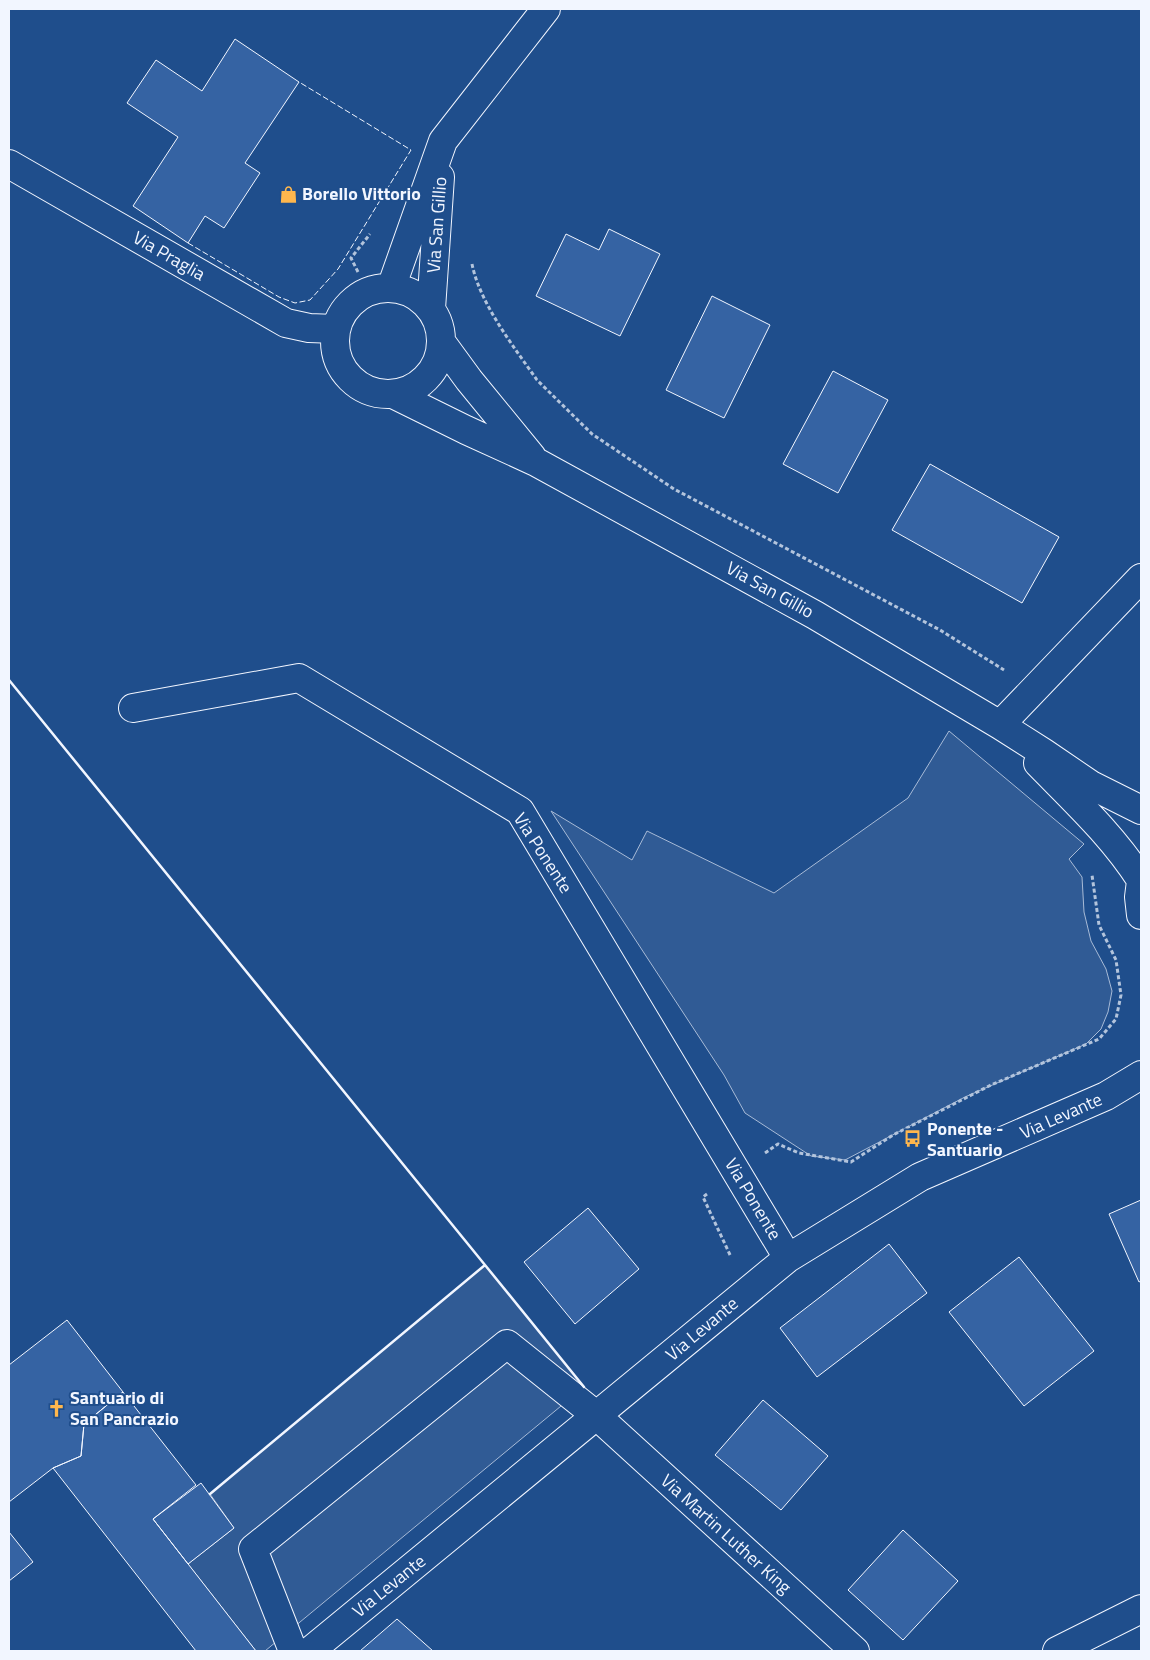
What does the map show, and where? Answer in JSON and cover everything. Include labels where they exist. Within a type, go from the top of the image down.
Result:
[{"type":"street","name":"Via San Gillio","points":[[391,288],[443,141],[546,9]]},
{"type":"street","name":"Via San Gillio","points":[[431,309],[443,141]]},
{"type":"street","name":"Via Praglia","points":[[9,164],[286,323],[309,328],[336,329]]},
{"type":"street","name":"Via San Gillio","points":[[391,288],[406,291],[420,298],[431,309],[440,325],[442,343],[440,358],[433,371],[423,382],[410,391],[395,395],[378,394],[362,388],[348,378],[339,363],[334,346],[336,329],[342,314],[352,301],[378,289],[391,288]]},
{"type":"street","name":"Via San Gillio","points":[[442,343],[469,380],[536,462]]},
{"type":"street","name":"Via San Gillio","points":[[395,395],[536,462],[815,615],[1000,725],[1091,785],[1141,810]]},
{"type":"street","points":[[1000,725],[1141,578]]},
{"type":"street","name":"Via Ponente","points":[[133,708],[299,678],[520,811],[788,1258]]},
{"type":"street","name":"Via San Gillio","points":[[1000,725],[1106,832],[1127,858],[1141,881]]},
{"type":"street","points":[[1141,881],[1139,897],[1141,915]]},
{"type":"street","name":"Via Levante","points":[[310,1651],[788,1258],[920,1177],[1106,1096],[1140,1075]]},
{"type":"street","name":"Via Martin Luther King","points":[[293,1651],[253,1549],[507,1344],[597,1416],[855,1651]]},
{"type":"street","points":[[1057,1651],[1141,1609]]},
{"type":"path","points":[[472,261],[474,276],[494,317],[533,375],[592,434],[674,489],[940,630],[1020,680],[1031,693]]},
{"type":"path","points":[[747,1292],[703,1197],[778,1144],[800,1153],[851,1162],[893,1135],[991,1085],[1099,1039],[1116,1019],[1121,995],[1116,960],[1100,925],[1090,853],[1106,832]]},
{"type":"shaded area","points":[[949,731],[1084,844],[1069,859],[1082,877],[1084,912],[1091,941],[1106,969],[1112,991],[1108,1012],[1101,1029],[1086,1044],[965,1097],[845,1160],[811,1156],[745,1113],[724,1075],[551,811],[632,860],[647,831],[774,893],[908,798]]},
{"type":"shaded area","points":[[485,1265],[584,1387],[265,1651],[256,1651],[188,1564],[234,1528],[210,1494]]},
{"type":"building","points":[[235,39],[299,82],[245,163],[260,173],[224,228],[205,216],[188,243],[133,206],[178,137],[127,103],[156,60],[202,91]]},
{"type":"building","points":[[609,229],[660,254],[620,336],[536,296],[566,234],[599,250]]},
{"type":"building","points":[[712,296],[770,325],[724,418],[666,390]]},
{"type":"building","points":[[833,371],[888,400],[838,493],[783,464]]},
{"type":"building","points":[[930,464],[1059,537],[1022,603],[892,530]]},
{"type":"building","points":[[1141,1200],[1141,1281],[1139,1282],[1109,1214]]},
{"type":"building","points":[[588,1208],[639,1269],[575,1324],[524,1262]]},
{"type":"building","points":[[889,1244],[927,1293],[817,1377],[780,1328]]},
{"type":"building","points":[[1019,1257],[1094,1351],[1024,1406],[949,1312]]},
{"type":"building","name":"Santuario di San Pancrazio","points":[[67,1320],[123,1392],[84,1424],[81,1456],[53,1468],[9,1502],[9,1365]]},
{"type":"building","points":[[123,1392],[196,1485],[153,1519],[256,1651],[196,1651],[53,1468],[81,1456],[84,1424]]},
{"type":"building","points":[[763,1400],[828,1456],[781,1510],[715,1455]]},
{"type":"building","points":[[201,1483],[234,1528],[188,1564],[153,1519]]},
{"type":"building","points":[[903,1530],[958,1581],[903,1640],[848,1590]]},
{"type":"building","points":[[9,1532],[33,1562],[9,1581]]},
{"type":"building","points":[[397,1619],[433,1651],[360,1651]]},
{"type":"fence","points":[[188,243],[279,297],[295,303],[310,300],[338,269],[411,150],[299,82]]},
{"type":"wall","points":[[9,680],[485,1265]]},
{"type":"wall","points":[[210,1494],[485,1265],[584,1387]]},
{"type":"place","name":"Borello Vittorio","points":[[288,194]]},
{"type":"place","name":"Ponente - Santuario","points":[[913,1139]]},
{"type":"place","name":"Santuario di San Pancrazio","points":[[56,1408]]}]
